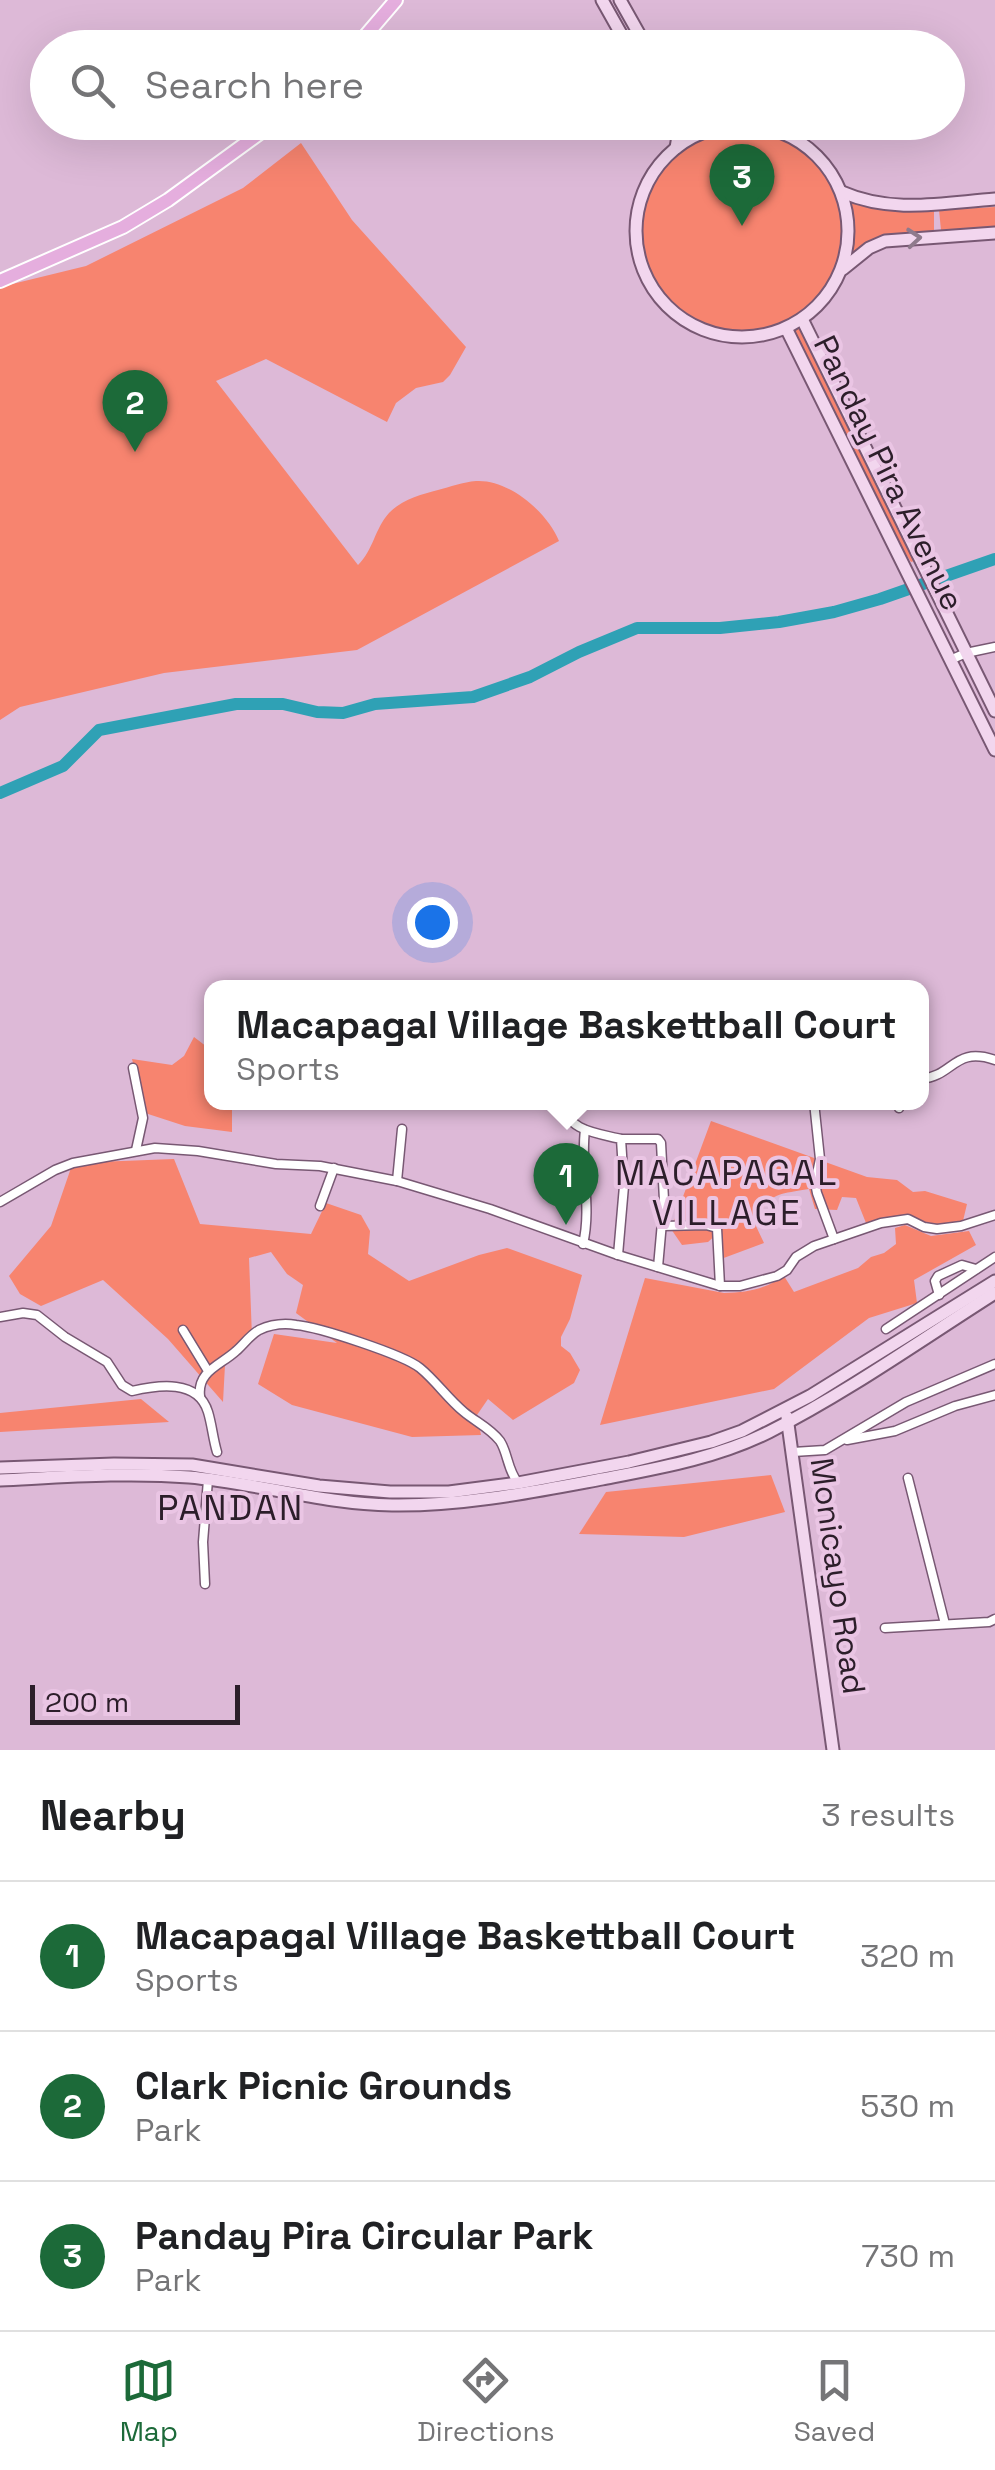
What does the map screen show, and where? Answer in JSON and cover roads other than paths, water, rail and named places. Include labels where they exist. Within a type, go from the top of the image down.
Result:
[{"type":"main road","points":[[370,30],[396,0]]},
{"type":"main road","points":[[602,0],[619,30]]},
{"type":"main road","points":[[620,0],[637,30]]},
{"type":"main road","points":[[0,281],[123,227],[252,140]]},
{"type":"main road","points":[[676,140],[676,148]]},
{"type":"main road","points":[[690,140],[676,148],[649,178],[640,196],[634,236],[636,256],[650,286],[672,312],[704,331],[724,337],[748,337],[786,328],[826,296],[843,269],[869,248],[886,241],[995,233]]},
{"type":"main road","points":[[796,140],[819,158],[842,192],[849,229],[843,269]]},
{"type":"main road","points":[[842,192],[886,206],[995,199]]},
{"type":"main road","name":"Panday Pira Avenue","points":[[802,318],[995,712]]},
{"type":"main road","name":"Panday Pira Avenue","points":[[786,328],[995,750]]},
{"type":"main road","points":[[0,1480],[142,1475],[208,1480],[352,1503],[420,1505],[520,1494],[683,1462],[746,1442],[995,1281]]},
{"type":"main road","points":[[0,1468],[192,1465],[319,1486],[390,1492],[449,1492],[518,1483],[711,1442],[787,1416],[859,1380],[995,1293]]},
{"type":"main road","name":"Monicayo Road","points":[[787,1416],[834,1750]]},
{"type":"street","points":[[952,664],[995,646]]},
{"type":"street","points":[[929,1078],[975,1054],[995,1060]]},
{"type":"street","points":[[133,1068],[142,1118],[136,1150]]},
{"type":"street","points":[[564,1110],[568,1120],[585,1130],[621,1139],[660,1140],[663,1226],[658,1267]]},
{"type":"street","points":[[815,1110],[820,1159],[817,1193],[834,1239]]},
{"type":"street","points":[[398,1181],[402,1129]]},
{"type":"street","points":[[584,1244],[588,1216],[582,1157],[585,1130]]},
{"type":"street","points":[[618,1255],[624,1186],[621,1139]]},
{"type":"street","points":[[0,1202],[66,1166],[136,1150],[198,1151],[276,1164],[334,1168],[398,1181],[720,1286],[740,1286],[777,1276],[814,1246],[881,1223],[912,1220],[924,1228],[937,1229],[995,1215]]},
{"type":"street","points":[[320,1206],[334,1168]]},
{"type":"street","points":[[663,1226],[717,1228],[720,1286]]},
{"type":"street","points":[[886,1329],[995,1257]]},
{"type":"street","points":[[939,1295],[935,1281],[938,1276],[962,1265],[976,1270]]},
{"type":"street","points":[[0,1317],[36,1314],[65,1337],[108,1362],[122,1385],[132,1391],[163,1386],[191,1390],[200,1396]]},
{"type":"street","points":[[217,1452],[199,1387],[208,1371],[256,1331],[279,1324],[314,1328],[354,1340],[420,1367],[504,1446],[508,1466],[518,1483]]},
{"type":"street","points":[[182,1330],[208,1371]]},
{"type":"street","points":[[793,1452],[826,1450],[906,1402],[995,1364]]},
{"type":"street","points":[[843,1440],[895,1431],[955,1406],[995,1395]]},
{"type":"street","points":[[908,1478],[945,1624]]},
{"type":"street","points":[[205,1584],[203,1542],[208,1480]]},
{"type":"street","points":[[886,1628],[995,1619]]},
{"type":"waterway","points":[[0,793],[63,766],[99,730],[236,704],[283,704],[343,713],[375,704],[473,697],[530,677],[637,628],[720,628],[834,612],[995,559]]},
{"type":"place","name":"Panday Pira Circular Park","points":[[742,226]]},
{"type":"place","name":"Clark Picnic Grounds","points":[[135,452]]},
{"type":"place","name":"Macapagal Village Baskettball Court","points":[[566,1225]]},
{"type":"district","name":"MACAPAGAL VILLAGE","points":[[727,1193]]},
{"type":"district","name":"PANDAN","points":[[231,1508]]}]
